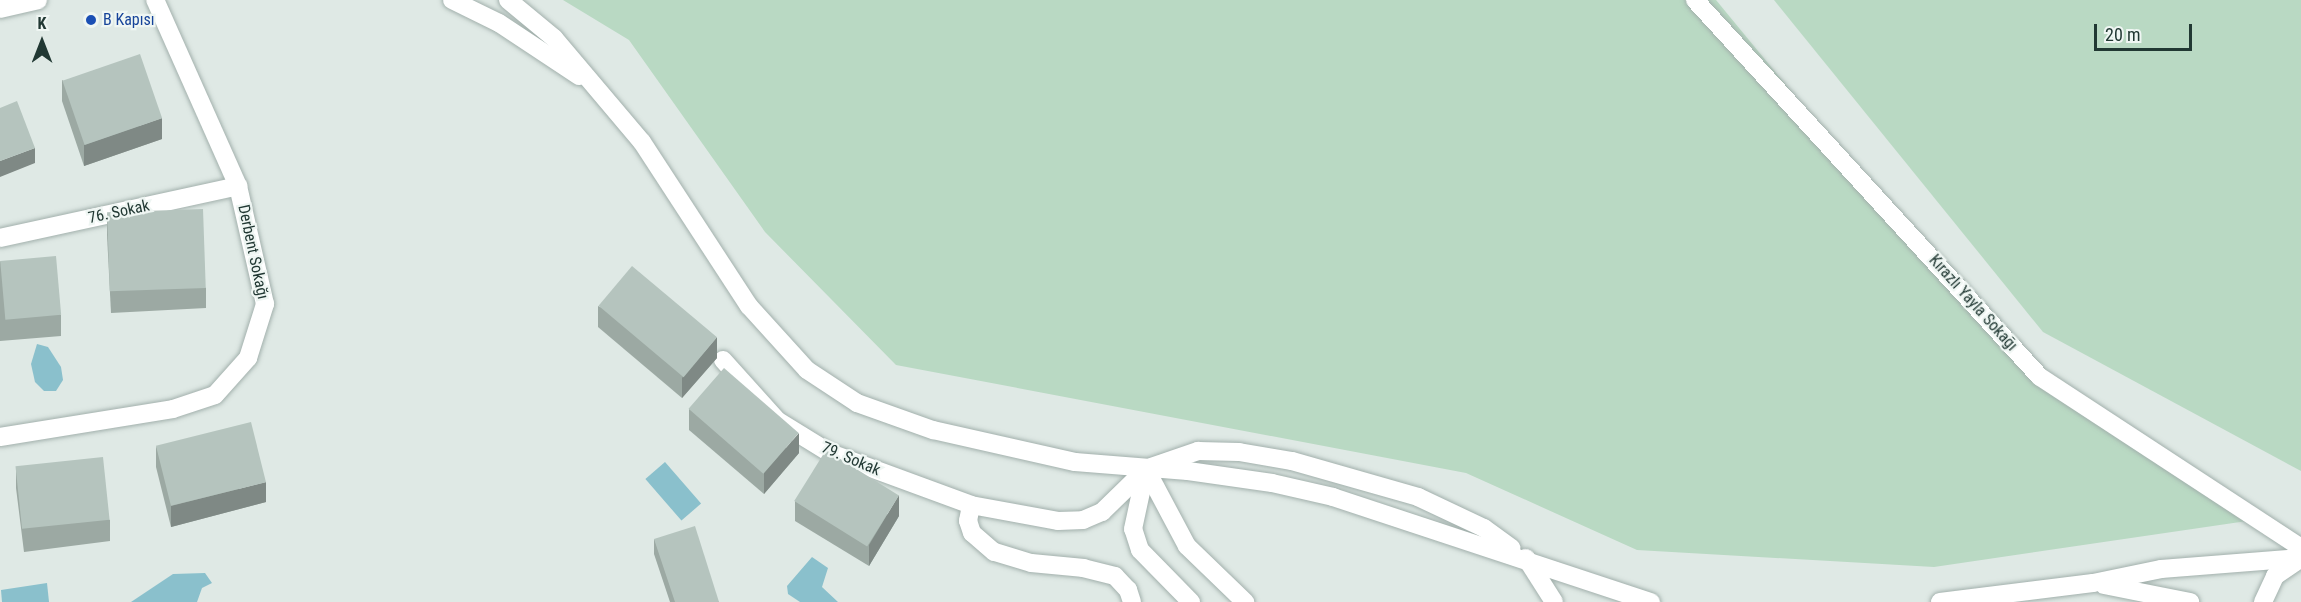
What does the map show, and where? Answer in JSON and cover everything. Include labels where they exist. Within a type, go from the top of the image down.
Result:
[{"type":"street","points":[[0,9],[38,0]]},
{"type":"street","name":"Derbent Sokağı","points":[[0,437],[174,409],[215,395],[248,358],[265,304],[238,186],[155,0]]},
{"type":"street","points":[[452,0],[499,23],[601,91]]},
{"type":"street","points":[[508,0],[554,38],[642,142],[749,306],[807,370],[858,403],[933,430],[1075,462],[1272,483],[1333,497],[1526,558],[1651,602]]},
{"type":"street","name":"Kırazlı Yayla Sokağı","points":[[1695,0],[2040,377],[2216,496],[2301,548]]},
{"type":"street","name":"76. Sokak","points":[[0,238],[238,186]]},
{"type":"street","name":"79. Sokak","points":[[723,360],[778,421],[830,453],[971,505],[1058,521],[1083,520],[1102,512],[1146,469]]},
{"type":"street","points":[[1146,469],[1198,451],[1239,452],[1292,461],[1418,497],[1484,528],[1526,558],[1554,602]]},
{"type":"street","points":[[1146,469],[1133,529],[1140,550],[1191,602]]},
{"type":"street","points":[[1146,469],[1187,546],[1245,602]]},
{"type":"street","points":[[971,505],[968,521],[972,533],[994,552],[1031,563],[1084,568],[1115,576],[1128,590],[1132,602]]},
{"type":"street","points":[[1940,602],[1964,601],[2093,583],[2161,569],[2301,559]]},
{"type":"street","points":[[2263,602],[2275,576],[2301,559]]},
{"type":"street","points":[[2093,583],[2190,602]]},
{"type":"green space","points":[[563,0],[1716,0],[2009,356],[2247,521],[1934,567],[1637,550],[1466,473],[896,365],[765,232],[629,40]]},
{"type":"green space","points":[[1774,0],[2301,0],[2301,471],[2043,332]]},
{"type":"water","points":[[37,344],[48,347],[61,367],[63,380],[56,391],[44,391],[35,382],[31,364]]},
{"type":"water","points":[[665,462],[701,504],[681,521],[645,479]]},
{"type":"water","points":[[812,557],[828,568],[822,587],[838,602],[800,602],[788,594],[787,586]]},
{"type":"water","points":[[205,573],[212,583],[202,588],[197,602],[131,602],[173,574]]},
{"type":"water","points":[[47,583],[49,602],[2,602],[1,590]]},
{"type":"building","points":[[140,54],[162,118],[85,145],[62,81]]},
{"type":"building","points":[[17,101],[35,148],[0,161],[0,108]]},
{"type":"building","points":[[203,209],[206,288],[110,291],[107,212]]},
{"type":"building","points":[[56,256],[61,315],[5,320],[0,261]]},
{"type":"building","points":[[632,266],[717,337],[684,377],[599,306]]},
{"type":"building","points":[[724,368],[799,433],[763,474],[689,409]]},
{"type":"building","points":[[251,422],[266,482],[171,506],[156,446]]},
{"type":"building","points":[[826,450],[899,496],[867,546],[794,501]]},
{"type":"building","points":[[103,457],[110,520],[22,529],[15,466]]},
{"type":"building","points":[[695,526],[719,602],[675,602],[654,539]]},
{"type":"place","name":"B Kapısı","points":[[91,20]]}]
